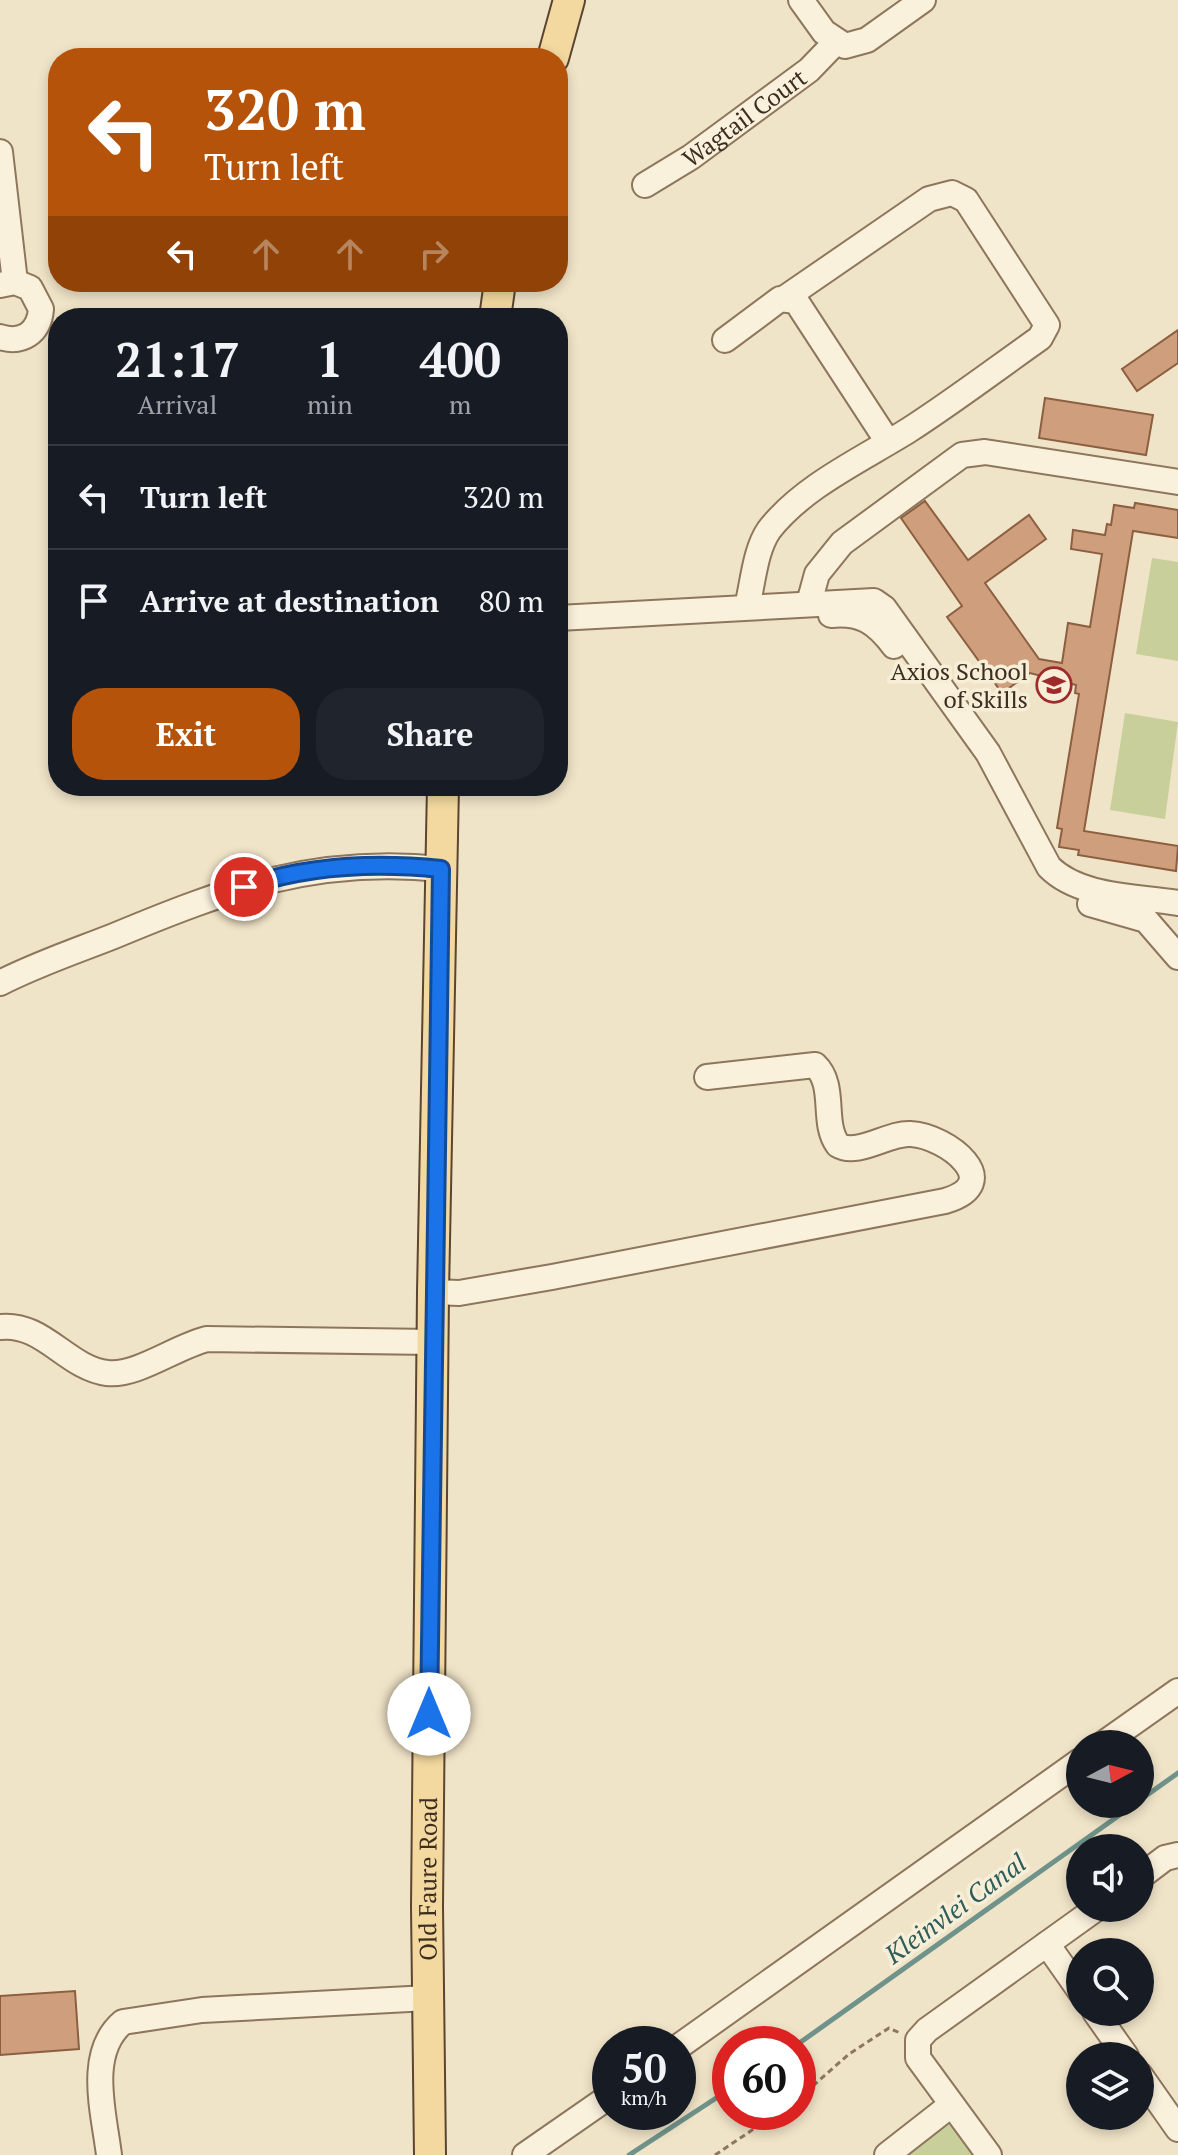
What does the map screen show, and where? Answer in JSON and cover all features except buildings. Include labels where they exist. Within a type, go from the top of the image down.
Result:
[{"type":"main road","points":[[556,48],[569,0]]},
{"type":"main road","name":"Old Faure Road","points":[[430,2155],[428,1998],[433,1292],[443,796]]},
{"type":"street","points":[[801,0],[836,42],[845,46],[867,40],[923,0]]},
{"type":"street","name":"Wagtail Court","points":[[645,185],[691,157],[809,70],[836,42]]},
{"type":"street","points":[[0,152],[8,283],[36,294],[41,318],[26,337],[10,340],[0,337]]},
{"type":"street","points":[[725,340],[929,199],[952,193],[966,200],[1046,318],[1046,329],[1040,338],[957,398],[820,486],[768,532],[759,552],[747,607]]},
{"type":"street","points":[[785,298],[796,301],[888,442]]},
{"type":"street","points":[[809,603],[817,574],[842,543],[962,455],[985,452],[1178,482]]},
{"type":"street","points":[[568,617],[867,599],[884,608],[988,753],[1044,860],[1056,874],[1083,887],[1178,903]]},
{"type":"street","points":[[747,607],[782,619],[842,614],[871,621],[883,631],[964,745],[1039,878],[1061,896],[1146,920],[1178,957]]},
{"type":"street","points":[[0,983],[185,907],[273,877],[389,863],[441,869]]},
{"type":"street","points":[[433,1292],[459,1293],[597,1269],[945,1201],[962,1196],[971,1188],[973,1179],[952,1149],[923,1136],[896,1135],[858,1147],[838,1145],[832,1133],[825,1081],[815,1065],[707,1077]]},
{"type":"street","points":[[0,1327],[26,1329],[78,1363],[108,1374],[122,1373],[207,1339],[433,1342]]},
{"type":"street","points":[[1123,1730],[1178,1691]]},
{"type":"street","points":[[696,2034],[1066,1771]]},
{"type":"street","points":[[1154,1868],[1172,1857]]},
{"type":"street","points":[[989,2155],[951,2105],[920,2052],[927,2030],[1078,1922]]},
{"type":"street","points":[[1047,1944],[1066,1971]]},
{"type":"street","points":[[109,2155],[101,2060],[106,2042],[123,2022],[202,2010],[428,1998]]},
{"type":"street","points":[[1154,2095],[1178,2129]]},
{"type":"street","points":[[887,2155],[951,2105]]},
{"type":"street","points":[[525,2155],[592,2108]]},
{"type":"path","points":[[816,2083],[849,2054],[889,2028],[920,2052]]},
{"type":"path","points":[[715,2155],[752,2130]]},
{"type":"green space","points":[[1152,558],[1178,562],[1178,661],[1136,654]]},
{"type":"green space","points":[[1125,713],[1178,722],[1165,819],[1110,810]]},
{"type":"green space","points":[[944,2124],[956,2125],[980,2155],[899,2155]]},
{"type":"waterway","name":"Kleinvlei Canal","points":[[1154,1790],[1178,1773]]},
{"type":"waterway","name":"Kleinvlei Canal","points":[[816,2031],[1115,1818]]},
{"type":"waterway","name":"Kleinvlei Canal","points":[[629,2155],[712,2101]]},
{"type":"place","name":"Axios School of Skills","points":[[1054,685]]},
{"type":"route","points":[[244,887],[273,877],[331,868],[389,863],[441,869],[436,1047],[429,1714]]}]
